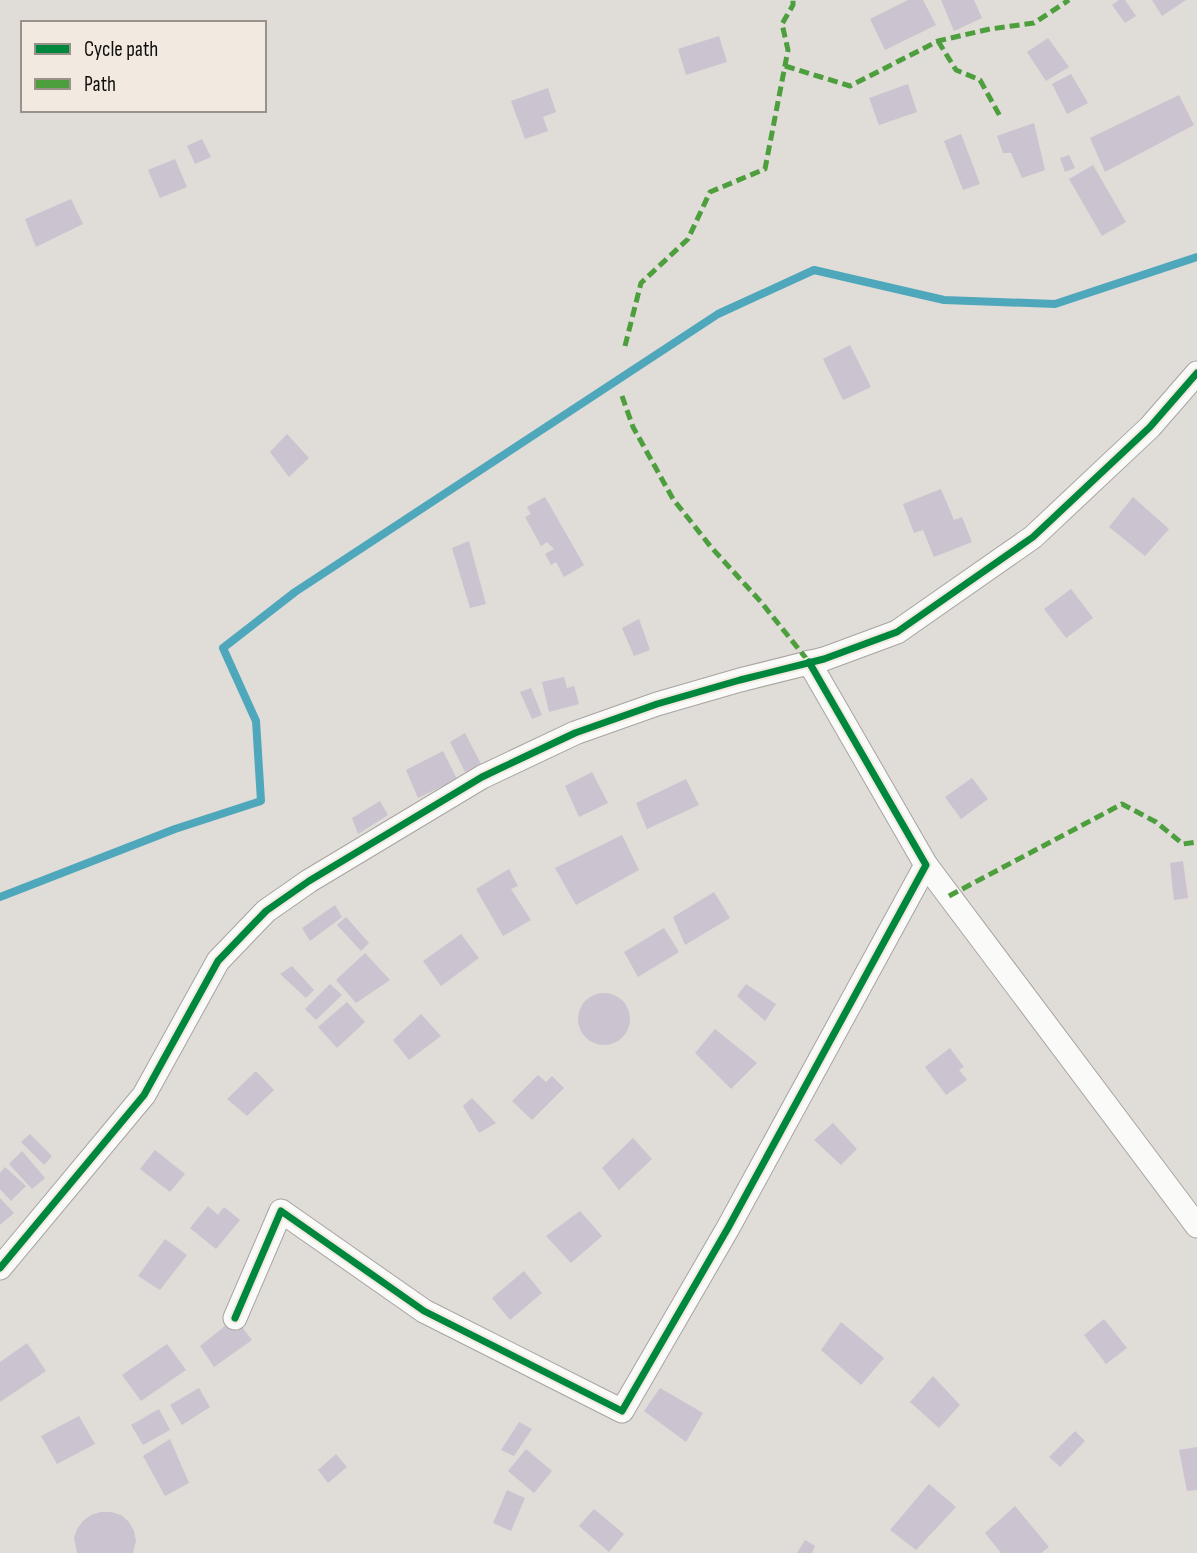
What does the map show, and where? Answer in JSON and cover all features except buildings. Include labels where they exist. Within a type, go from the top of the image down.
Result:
[{"type":"street","points":[[0,1268],[144,1095],[218,961],[266,911],[309,881],[482,776],[575,733],[657,704],[824,659],[898,632],[1033,537],[1150,427],[1197,373]]},
{"type":"street","points":[[809,663],[926,865],[1197,1226]]},
{"type":"street","points":[[235,1318],[281,1211],[424,1311],[622,1411],[728,1228],[926,865]]},
{"type":"waterway","points":[[0,897],[175,829],[261,801],[256,721],[223,648],[295,592],[718,314],[814,270],[944,300],[1055,304],[1197,257]]},
{"type":"marked path","points":[[625,346],[641,283],[688,239],[710,192],[765,169],[788,50],[782,24],[793,0]]},
{"type":"marked path","points":[[785,66],[850,86],[938,41],[990,29],[1034,23],[1069,0]]},
{"type":"marked path","points":[[938,41],[956,70],[980,80],[1001,118]]},
{"type":"marked path","points":[[622,396],[633,427],[673,499],[809,662]]},
{"type":"marked path","points":[[949,896],[1122,804],[1156,822],[1183,844],[1197,842]]},
{"type":"cycle path","points":[[0,1268],[144,1095],[218,961],[266,911],[309,881],[482,777],[575,733],[657,704],[824,659],[897,632],[1033,537],[1150,427],[1197,373]]},
{"type":"cycle path","points":[[235,1318],[281,1211],[424,1311],[622,1411],[728,1228],[926,865],[809,662]]}]
